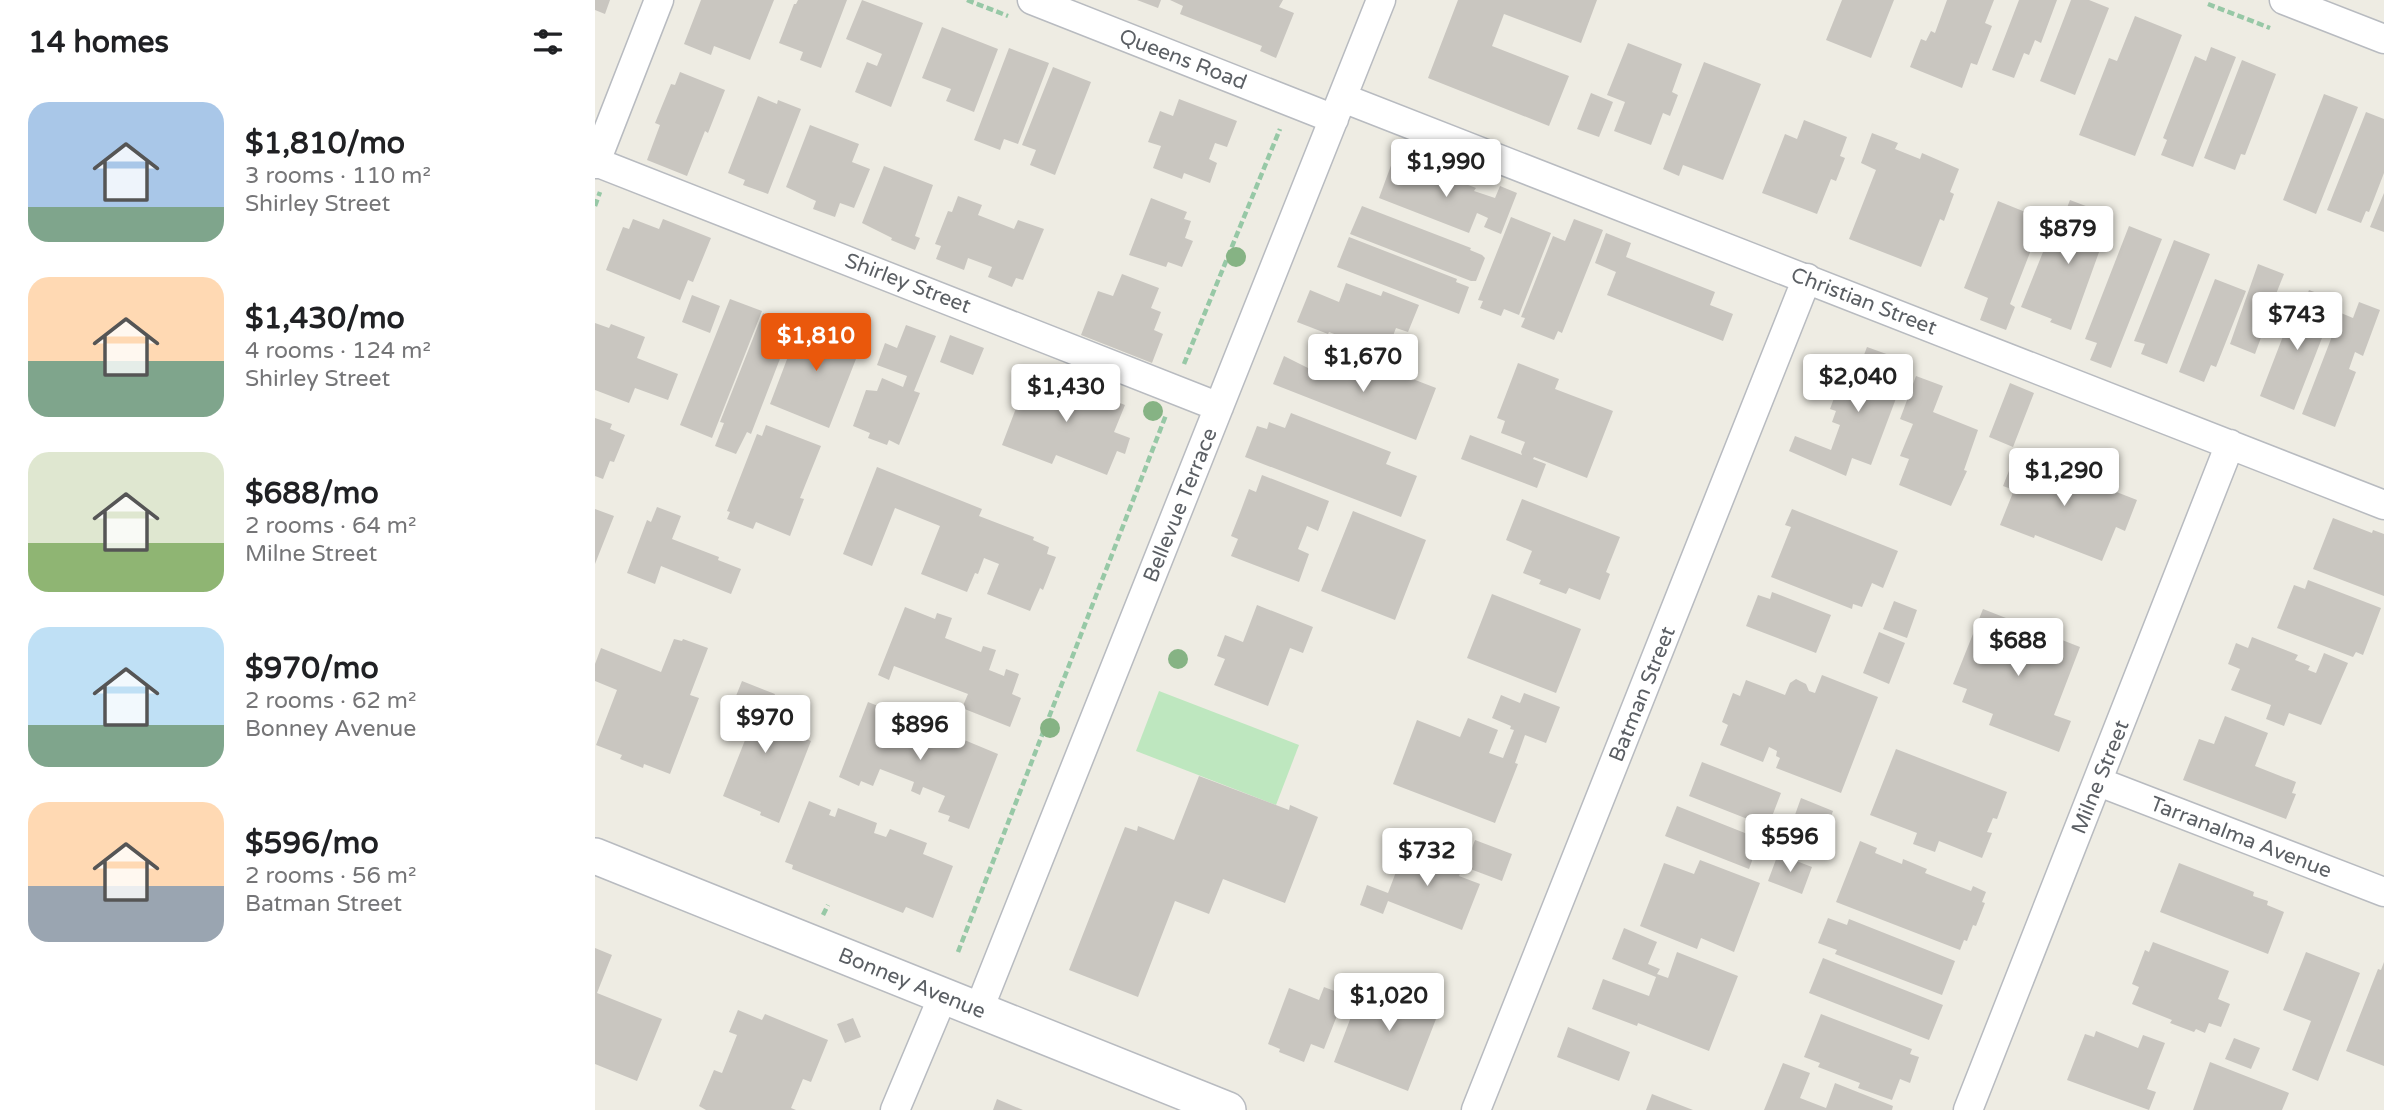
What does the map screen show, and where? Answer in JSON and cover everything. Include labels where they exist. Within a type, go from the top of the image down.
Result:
[{"type":"street","points":[[595,163],[659,0]]},
{"type":"street","name":"Queens Road","points":[[1032,0],[1338,108]]},
{"type":"street","name":"Bellevue Terrace","points":[[979,1009],[1381,0]]},
{"type":"street","points":[[2284,0],[2384,39]]},
{"type":"street","name":"Christian Street","points":[[1338,108],[1807,278],[2384,505]]},
{"type":"street","name":"Shirley Street","points":[[595,163],[1219,407]]},
{"type":"street","name":"Batman Street","points":[[1476,1110],[1807,278]]},
{"type":"street","name":"Milne Street","points":[[1968,1110],[2230,444]]},
{"type":"street","name":"Tarranalma Avenue","points":[[2098,782],[2384,892]]},
{"type":"street","name":"Bonney Avenue","points":[[595,856],[1229,1110]]},
{"type":"street","points":[[895,1110],[943,996]]},
{"type":"path","points":[[1184,366],[1281,124]]},
{"type":"path","points":[[958,952],[1168,411]]},
{"type":"green space","points":[[1159,691],[1299,745],[1276,805],[1136,751]]},
{"type":"building","points":[[595,0],[610,0],[605,14],[595,10]]},
{"type":"building","points":[[701,0],[774,0],[750,60],[714,46],[711,55],[684,44]]},
{"type":"building","points":[[798,0],[847,0],[821,68],[800,60],[803,52],[779,43]]},
{"type":"building","points":[[862,0],[923,23],[891,107],[855,92],[867,62],[877,66],[882,54],[846,39]]},
{"type":"building","points":[[1137,0],[1161,0],[1158,8]]},
{"type":"building","points":[[1170,0],[1283,0],[1279,7],[1294,13],[1276,58],[1260,51],[1262,46],[1180,14],[1183,6]]},
{"type":"building","points":[[1458,0],[1597,0],[1581,43],[1504,14],[1492,46],[1569,76],[1549,126],[1428,78]]},
{"type":"building","points":[[1842,0],[1894,0],[1871,58],[1826,40]]},
{"type":"building","points":[[1947,0],[1994,0],[1985,23],[1992,26],[1977,65],[1971,63],[1962,88],[1910,67],[1921,39],[1926,41],[1931,31],[1935,33]]},
{"type":"building","points":[[2019,0],[2057,0],[2041,43],[2035,40],[2029,55],[2024,53],[2014,78],[1992,70]]},
{"type":"building","points":[[2071,0],[2089,0],[2109,8],[2075,95],[2040,81]]},
{"type":"building","points":[[2135,16],[2182,35],[2135,156],[2079,135],[2109,58],[2117,61]]},
{"type":"building","points":[[942,27],[998,49],[974,112],[946,101],[951,89],[922,78]]},
{"type":"building","points":[[1628,43],[1682,64],[1672,92],[1678,95],[1670,116],[1663,113],[1651,145],[1614,131],[1625,102],[1607,95]]},
{"type":"building","points":[[2211,47],[2236,57],[2193,167],[2161,155],[2167,140],[2163,138],[2195,56],[2206,61]]},
{"type":"building","points":[[1009,48],[1049,63],[1018,144],[1004,139],[1000,150],[974,140]]},
{"type":"building","points":[[2242,60],[2276,74],[2245,155],[2241,154],[2235,170],[2204,158]]},
{"type":"building","points":[[1704,62],[1761,84],[1723,180],[1683,165],[1679,176],[1663,169]]},
{"type":"building","points":[[1053,67],[1091,82],[1055,175],[1030,165],[1036,150],[1022,145]]},
{"type":"building","points":[[680,72],[725,90],[687,176],[647,160],[660,125],[655,123],[671,84],[675,85]]},
{"type":"building","points":[[1591,93],[1613,102],[1599,137],[1577,129]]},
{"type":"building","points":[[2324,94],[2358,107],[2316,214],[2283,200]]},
{"type":"building","points":[[758,96],[777,104],[778,100],[801,109],[768,194],[743,185],[745,180],[728,173]]},
{"type":"building","points":[[1179,99],[1237,121],[1227,147],[1215,143],[1209,159],[1217,163],[1210,183],[1184,173],[1182,179],[1153,168],[1161,146],[1148,142],[1160,111],[1173,116]]},
{"type":"building","points":[[2366,112],[2384,119],[2384,173],[2369,212],[2366,211],[2361,223],[2327,210]]},
{"type":"building","points":[[1804,120],[1847,137],[1840,156],[1845,158],[1836,181],[1831,179],[1817,214],[1762,193],[1785,134],[1797,139]]},
{"type":"building","points":[[810,125],[859,144],[852,162],[870,169],[854,208],[840,203],[835,217],[813,209],[816,201],[786,187]]},
{"type":"building","points":[[1872,133],[1898,143],[1895,149],[1920,159],[1922,153],[1959,169],[1950,192],[1954,194],[1944,221],[1940,219],[1921,267],[1849,239],[1876,170],[1861,163]]},
{"type":"building","points":[[1393,160],[1439,178],[1440,174],[1495,198],[1500,186],[1517,193],[1501,234],[1484,227],[1488,218],[1477,213],[1469,233],[1379,198]]},
{"type":"building","points":[[884,166],[933,185],[915,236],[920,238],[915,250],[862,223]]},
{"type":"building","points":[[2384,193],[2384,232],[2370,227]]},
{"type":"building","points":[[958,196],[982,205],[978,215],[1014,229],[1018,220],[1044,229],[1023,280],[1016,278],[1012,287],[988,277],[992,267],[968,258],[964,270],[936,259],[941,246],[935,244],[948,211],[952,212]]},
{"type":"building","points":[[1151,198],[1187,212],[1184,219],[1191,221],[1185,238],[1193,241],[1182,267],[1168,262],[1166,267],[1129,255]]},
{"type":"building","points":[[2070,200],[2112,216],[2071,330],[2021,307],[2045,247],[2051,249]]},
{"type":"building","points":[[1998,201],[2043,219],[2010,304],[2015,307],[2006,330],[1980,320],[1988,298],[1964,288]]},
{"type":"building","points":[[1362,206],[1471,248],[1470,250],[1482,255],[1485,258],[1476,281],[1350,234]]},
{"type":"building","points":[[1511,217],[1551,233],[1519,315],[1504,309],[1501,316],[1480,308],[1483,301],[1478,300]]},
{"type":"building","points":[[633,219],[659,229],[663,219],[711,238],[693,282],[688,280],[680,300],[606,270],[623,227],[629,229]]},
{"type":"building","points":[[1574,219],[1603,230],[1562,333],[1558,331],[1554,340],[1521,327],[1525,318],[1521,317],[1553,236],[1565,241]]},
{"type":"building","points":[[2129,226],[2162,239],[2111,368],[2090,360],[2097,343],[2085,339]]},
{"type":"building","points":[[1606,233],[1631,243],[1626,257],[1715,292],[1710,305],[1733,314],[1723,341],[1607,295],[1616,272],[1595,263]]},
{"type":"building","points":[[1349,237],[1457,279],[1456,282],[1469,287],[1459,314],[1337,267]]},
{"type":"building","points":[[2174,240],[2210,254],[2167,364],[2141,354],[2145,344],[2134,341]]},
{"type":"building","points":[[2258,264],[2284,274],[2274,299],[2269,297],[2264,311],[2270,313],[2255,354],[2230,344]]},
{"type":"building","points":[[1122,274],[1159,288],[1151,308],[1161,312],[1154,330],[1163,334],[1152,363],[1081,335],[1098,291],[1113,296]]},
{"type":"building","points":[[2215,279],[2246,291],[2216,367],[2211,365],[2204,382],[2179,372]]},
{"type":"building","points":[[1346,283],[1381,296],[1383,291],[1419,305],[1408,332],[1396,328],[1386,354],[1297,322],[1310,290],[1339,302]]},
{"type":"building","points":[[2309,290],[2333,299],[2325,318],[2329,320],[2294,410],[2260,396],[2290,318],[2297,321]]},
{"type":"building","points":[[692,295],[720,306],[710,333],[682,322]]},
{"type":"building","points":[[730,299],[762,311],[712,438],[680,425]]},
{"type":"building","points":[[2359,302],[2380,310],[2363,356],[2355,352],[2349,369],[2356,372],[2335,427],[2302,414],[2341,313],[2353,318]]},
{"type":"building","points":[[763,313],[793,325],[751,434],[747,432],[736,454],[715,446],[724,423],[720,422]]},
{"type":"building","points":[[807,319],[863,341],[829,428],[770,404],[800,325],[804,327]]},
{"type":"building","points":[[595,323],[609,328],[611,324],[645,337],[637,358],[678,374],[668,400],[635,388],[629,403],[595,390]]},
{"type":"building","points":[[906,325],[936,336],[914,391],[920,393],[899,445],[889,440],[887,445],[868,438],[870,433],[853,426],[866,390],[877,391],[882,378],[903,387],[907,376],[877,365],[885,343],[897,348]]},
{"type":"building","points":[[950,335],[984,348],[973,375],[940,362]]},
{"type":"building","points":[[1867,347],[1892,356],[1889,362],[1907,369],[1871,465],[1852,458],[1846,476],[1789,451],[1795,436],[1831,450],[1840,425],[1832,422],[1836,411],[1830,409],[1841,379],[1849,382],[1855,366],[1859,368]]},
{"type":"building","points":[[1284,356],[1312,370],[1312,367],[1344,379],[1353,356],[1436,388],[1416,440],[1273,384]]},
{"type":"building","points":[[1518,363],[1559,379],[1555,389],[1613,411],[1587,478],[1534,457],[1533,459],[1546,464],[1537,488],[1461,459],[1470,435],[1522,455],[1525,442],[1501,433],[1505,421],[1497,418]]},
{"type":"building","points":[[1031,369],[1125,405],[1114,432],[1130,438],[1125,454],[1117,451],[1107,475],[1056,455],[1052,464],[1002,445]]},
{"type":"building","points":[[1916,376],[1943,386],[1933,412],[1978,430],[1964,470],[1967,471],[1951,506],[1899,485],[1909,459],[1900,456],[1913,424],[1900,419]]},
{"type":"building","points":[[2010,383],[2034,393],[2013,447],[1989,437]]},
{"type":"building","points":[[1291,413],[1391,452],[1386,464],[1417,476],[1401,517],[1245,457],[1257,426],[1267,429],[1269,422],[1285,428]]},
{"type":"building","points":[[595,418],[612,424],[610,429],[625,435],[614,462],[610,461],[603,479],[595,476]]},
{"type":"building","points":[[766,425],[821,446],[800,498],[804,499],[790,536],[756,522],[753,529],[727,519],[730,512],[727,511],[757,434],[762,436]]},
{"type":"building","points":[[2016,453],[2137,500],[2125,531],[2116,527],[2102,561],[2035,535],[2034,538],[2000,525],[2014,490],[2003,486]]},
{"type":"building","points":[[877,467],[982,509],[979,516],[1034,537],[1033,540],[1049,547],[1047,554],[1056,557],[1043,590],[1040,588],[1030,611],[987,594],[999,564],[984,558],[967,592],[921,574],[940,526],[895,508],[872,566],[843,554]]},
{"type":"building","points":[[1262,475],[1329,501],[1318,531],[1307,526],[1298,549],[1309,554],[1299,582],[1231,556],[1238,539],[1231,536],[1249,489],[1256,492]]},
{"type":"building","points":[[1522,499],[1620,537],[1606,572],[1610,574],[1600,600],[1569,588],[1566,594],[1539,584],[1541,580],[1523,573],[1532,551],[1506,540]]},
{"type":"building","points":[[657,507],[681,516],[672,539],[719,557],[718,560],[741,569],[731,594],[661,566],[655,584],[627,573],[647,520],[651,522]]},
{"type":"building","points":[[595,509],[614,516],[595,564]]},
{"type":"building","points":[[1792,509],[1898,551],[1883,588],[1872,583],[1862,607],[1853,604],[1852,609],[1771,577],[1791,527],[1785,525]]},
{"type":"building","points":[[1353,511],[1426,540],[1395,620],[1321,591]]},
{"type":"building","points":[[2333,518],[2372,533],[2373,530],[2384,534],[2384,596],[2313,569]]},
{"type":"building","points":[[2308,580],[2381,608],[2363,655],[2356,652],[2353,657],[2277,628],[2294,585],[2305,589]]},
{"type":"building","points":[[1772,592],[1831,615],[1816,653],[1746,626],[1758,595],[1770,599]]},
{"type":"building","points":[[1492,594],[1581,629],[1556,693],[1467,658]]},
{"type":"building","points":[[1894,601],[1917,610],[1907,638],[1883,629]]},
{"type":"building","points":[[1257,605],[1313,627],[1303,653],[1290,648],[1268,706],[1214,685],[1225,659],[1217,656],[1225,635],[1243,642]]},
{"type":"building","points":[[905,607],[935,619],[937,613],[952,618],[945,638],[981,652],[983,646],[996,650],[989,670],[1004,676],[1006,669],[1019,674],[1012,694],[1021,698],[1010,727],[962,708],[968,694],[894,666],[889,680],[878,675]]},
{"type":"building","points":[[1983,609],[2080,647],[2054,715],[2071,721],[2059,752],[1989,725],[1993,714],[1962,702],[1967,689],[1953,684]]},
{"type":"building","points":[[1879,632],[1905,643],[1889,684],[1863,673]]},
{"type":"building","points":[[2252,637],[2298,655],[2295,660],[2310,666],[2308,670],[2316,673],[2324,653],[2348,663],[2321,725],[2289,713],[2284,726],[2266,719],[2271,705],[2231,690],[2240,669],[2228,664],[2236,643],[2248,648]]},
{"type":"building","points":[[674,639],[683,639],[708,648],[690,695],[699,698],[670,774],[644,764],[643,768],[620,759],[622,755],[596,745],[617,690],[595,681],[595,664],[601,648],[661,672]]},
{"type":"building","points":[[1822,675],[1878,697],[1841,793],[1776,768],[1780,758],[1776,756],[1777,751],[1769,747],[1763,762],[1720,745],[1728,725],[1722,722],[1733,693],[1740,696],[1746,680],[1785,695],[1790,683],[1796,679],[1815,693]]},
{"type":"building","points":[[742,681],[775,694],[769,710],[795,720],[790,733],[811,741],[779,823],[723,796],[751,725],[728,716]]},
{"type":"building","points":[[1524,693],[1560,707],[1546,743],[1525,735],[1515,763],[1518,764],[1495,823],[1393,784],[1417,720],[1460,737],[1468,718],[1498,730],[1489,753],[1503,758],[1514,730],[1492,718],[1501,695],[1520,703]]},
{"type":"building","points":[[868,702],[906,717],[904,724],[959,745],[962,739],[998,754],[969,829],[948,821],[950,816],[938,812],[945,796],[923,787],[920,795],[911,791],[914,782],[880,769],[873,786],[861,781],[859,786],[839,777]]},
{"type":"building","points":[[2225,716],[2268,733],[2255,766],[2296,782],[2292,793],[2296,794],[2286,819],[2183,780],[2199,739],[2214,744]]},
{"type":"building","points":[[1896,749],[2007,792],[1997,819],[1993,818],[1987,832],[1992,833],[1982,858],[1939,841],[1935,852],[1913,844],[1917,833],[1870,815]]},
{"type":"building","points":[[1702,762],[1781,793],[1768,827],[1689,796]]},
{"type":"building","points":[[1199,776],[1289,810],[1290,805],[1318,817],[1285,903],[1223,879],[1209,914],[1175,901],[1138,997],[1069,970],[1125,827],[1137,831],[1138,826],[1174,840]]},
{"type":"building","points":[[1801,798],[1833,811],[1823,839],[1791,826]]},
{"type":"building","points":[[809,801],[831,810],[829,815],[835,817],[838,808],[877,823],[874,833],[886,837],[890,829],[927,843],[923,854],[953,866],[933,918],[906,907],[903,913],[792,869],[793,865],[785,862]]},
{"type":"building","points":[[1677,806],[1760,839],[1749,869],[1665,836]]},
{"type":"building","points":[[1475,840],[1512,854],[1502,881],[1465,867]]},
{"type":"building","points":[[1860,841],[1877,848],[1875,853],[1902,864],[1903,859],[1927,869],[1925,873],[1971,891],[1973,886],[1986,892],[1982,902],[1985,903],[1976,926],[1973,925],[1960,950],[1836,902]]},
{"type":"building","points":[[1407,843],[1463,865],[1459,876],[1480,884],[1462,930],[1388,901],[1383,914],[1360,905],[1367,885],[1388,893]]},
{"type":"building","points":[[1778,854],[1812,867],[1802,894],[1768,881]]},
{"type":"building","points":[[1700,860],[1760,883],[1734,952],[1701,938],[1697,949],[1640,926],[1664,863],[1694,874]]},
{"type":"building","points":[[2179,863],[2254,892],[2253,896],[2268,901],[2267,905],[2284,912],[2268,954],[2160,912]]},
{"type":"building","points":[[1828,918],[1847,925],[1849,919],[1955,961],[1942,995],[1835,954],[1837,950],[1818,943]]},
{"type":"building","points":[[1624,928],[1657,942],[1648,964],[1660,969],[1657,974],[1668,978],[1677,952],[1738,976],[1709,1051],[1638,1023],[1637,1026],[1592,1009],[1603,979],[1649,996],[1656,977],[1612,959]]},
{"type":"building","points":[[2153,942],[2229,971],[2218,999],[2230,1004],[2221,1027],[2209,1023],[2205,1033],[2196,1029],[2194,1032],[2132,1004],[2139,987],[2132,984],[2145,950],[2149,952]]},
{"type":"building","points":[[595,948],[612,955],[597,993],[662,1019],[637,1081],[595,1064]]},
{"type":"building","points":[[2306,952],[2360,973],[2318,1081],[2292,1070],[2311,1021],[2283,1010]]},
{"type":"building","points":[[1823,958],[1943,1005],[1929,1040],[1809,993]]},
{"type":"building","points":[[2384,962],[2384,1066],[2346,1051],[2378,969],[2381,970]]},
{"type":"building","points":[[1380,977],[1443,1001],[1408,1091],[1334,1062],[1360,993],[1372,998]]},
{"type":"building","points":[[1324,987],[1345,995],[1324,1049],[1311,1044],[1304,1062],[1279,1052],[1280,1049],[1268,1044],[1289,988],[1319,1000]]},
{"type":"building","points":[[738,1010],[762,1020],[765,1014],[828,1040],[811,1082],[803,1079],[791,1108],[796,1110],[706,1110],[699,1106],[714,1070],[722,1073],[737,1035],[729,1032]]},
{"type":"building","points":[[1821,1014],[1912,1049],[1910,1054],[1919,1057],[1910,1083],[1900,1079],[1892,1100],[1858,1088],[1860,1083],[1818,1067],[1820,1063],[1804,1057]]},
{"type":"building","points":[[853,1018],[861,1037],[845,1043],[837,1024]]},
{"type":"building","points":[[1568,1027],[1630,1052],[1619,1081],[1557,1057]]},
{"type":"building","points":[[2096,1031],[2138,1048],[2143,1035],[2165,1043],[2147,1089],[2156,1092],[2149,1110],[2067,1080],[2085,1034],[2094,1037]]},
{"type":"building","points":[[2234,1038],[2260,1048],[2251,1069],[2225,1059]]},
{"type":"building","points":[[2210,1062],[2289,1093],[2282,1110],[2193,1110]]},
{"type":"building","points":[[1783,1063],[1810,1073],[1800,1098],[1826,1108],[1835,1083],[1893,1106],[1892,1110],[1764,1110]]},
{"type":"building","points":[[1652,1094],[1693,1110],[1646,1110]]},
{"type":"building","points":[[997,1099],[1023,1110],[993,1110]]}]
